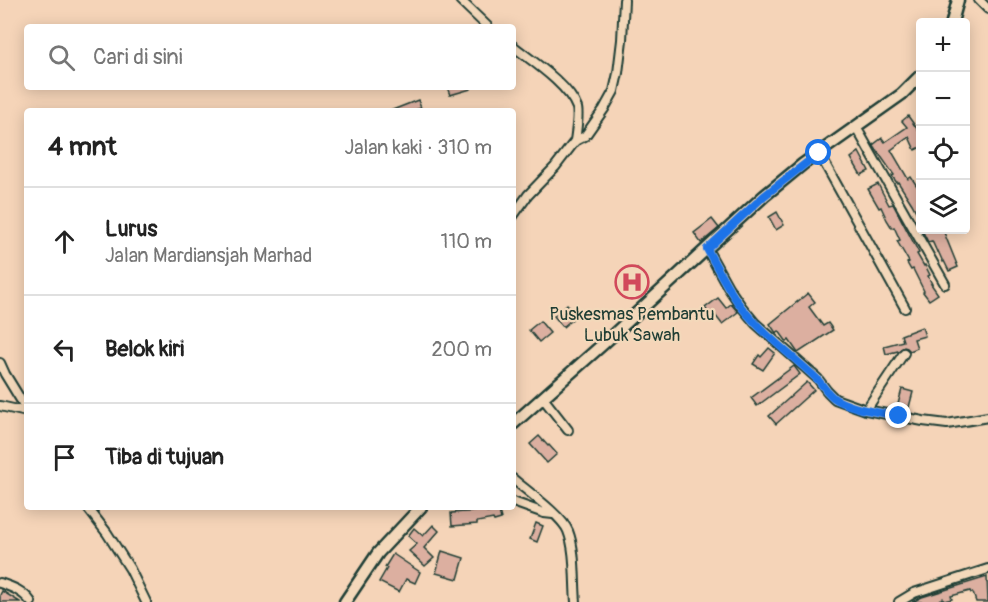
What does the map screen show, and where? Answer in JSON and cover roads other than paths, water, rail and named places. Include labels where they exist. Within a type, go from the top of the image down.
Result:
[{"type":"street","points":[[460,0],[486,24]]},
{"type":"street","points":[[516,212],[575,141],[585,135],[615,92],[622,40],[624,0]]},
{"type":"street","points":[[952,18],[958,0]]},
{"type":"street","points":[[979,0],[988,9]]},
{"type":"street","points":[[516,48],[561,85],[570,97],[577,110],[575,141]]},
{"type":"street","points":[[516,421],[764,196],[819,153],[902,94],[916,81]]},
{"type":"street","points":[[856,127],[945,284]]},
{"type":"street","points":[[819,153],[905,308]]},
{"type":"street","points":[[707,249],[728,287],[755,323],[818,379],[835,399],[867,410],[923,422],[946,424],[988,417]]},
{"type":"street","points":[[867,410],[904,353]]},
{"type":"street","points":[[0,363],[24,406]]},
{"type":"street","points":[[543,398],[568,430]]},
{"type":"street","points":[[0,406],[24,410]]},
{"type":"street","points":[[516,481],[554,513],[567,529],[571,544],[576,602]]},
{"type":"street","points":[[516,503],[544,513],[554,513]]},
{"type":"street","points":[[89,510],[130,569],[146,602]]},
{"type":"street","points":[[345,602],[378,553],[418,510]]},
{"type":"street","points":[[899,602],[914,593],[988,569]]},
{"type":"street","points":[[0,583],[15,588],[31,602]]},
{"type":"place","name":"Puskesmas Pembantu Lubuk Sawah","points":[[632,282]]}]
